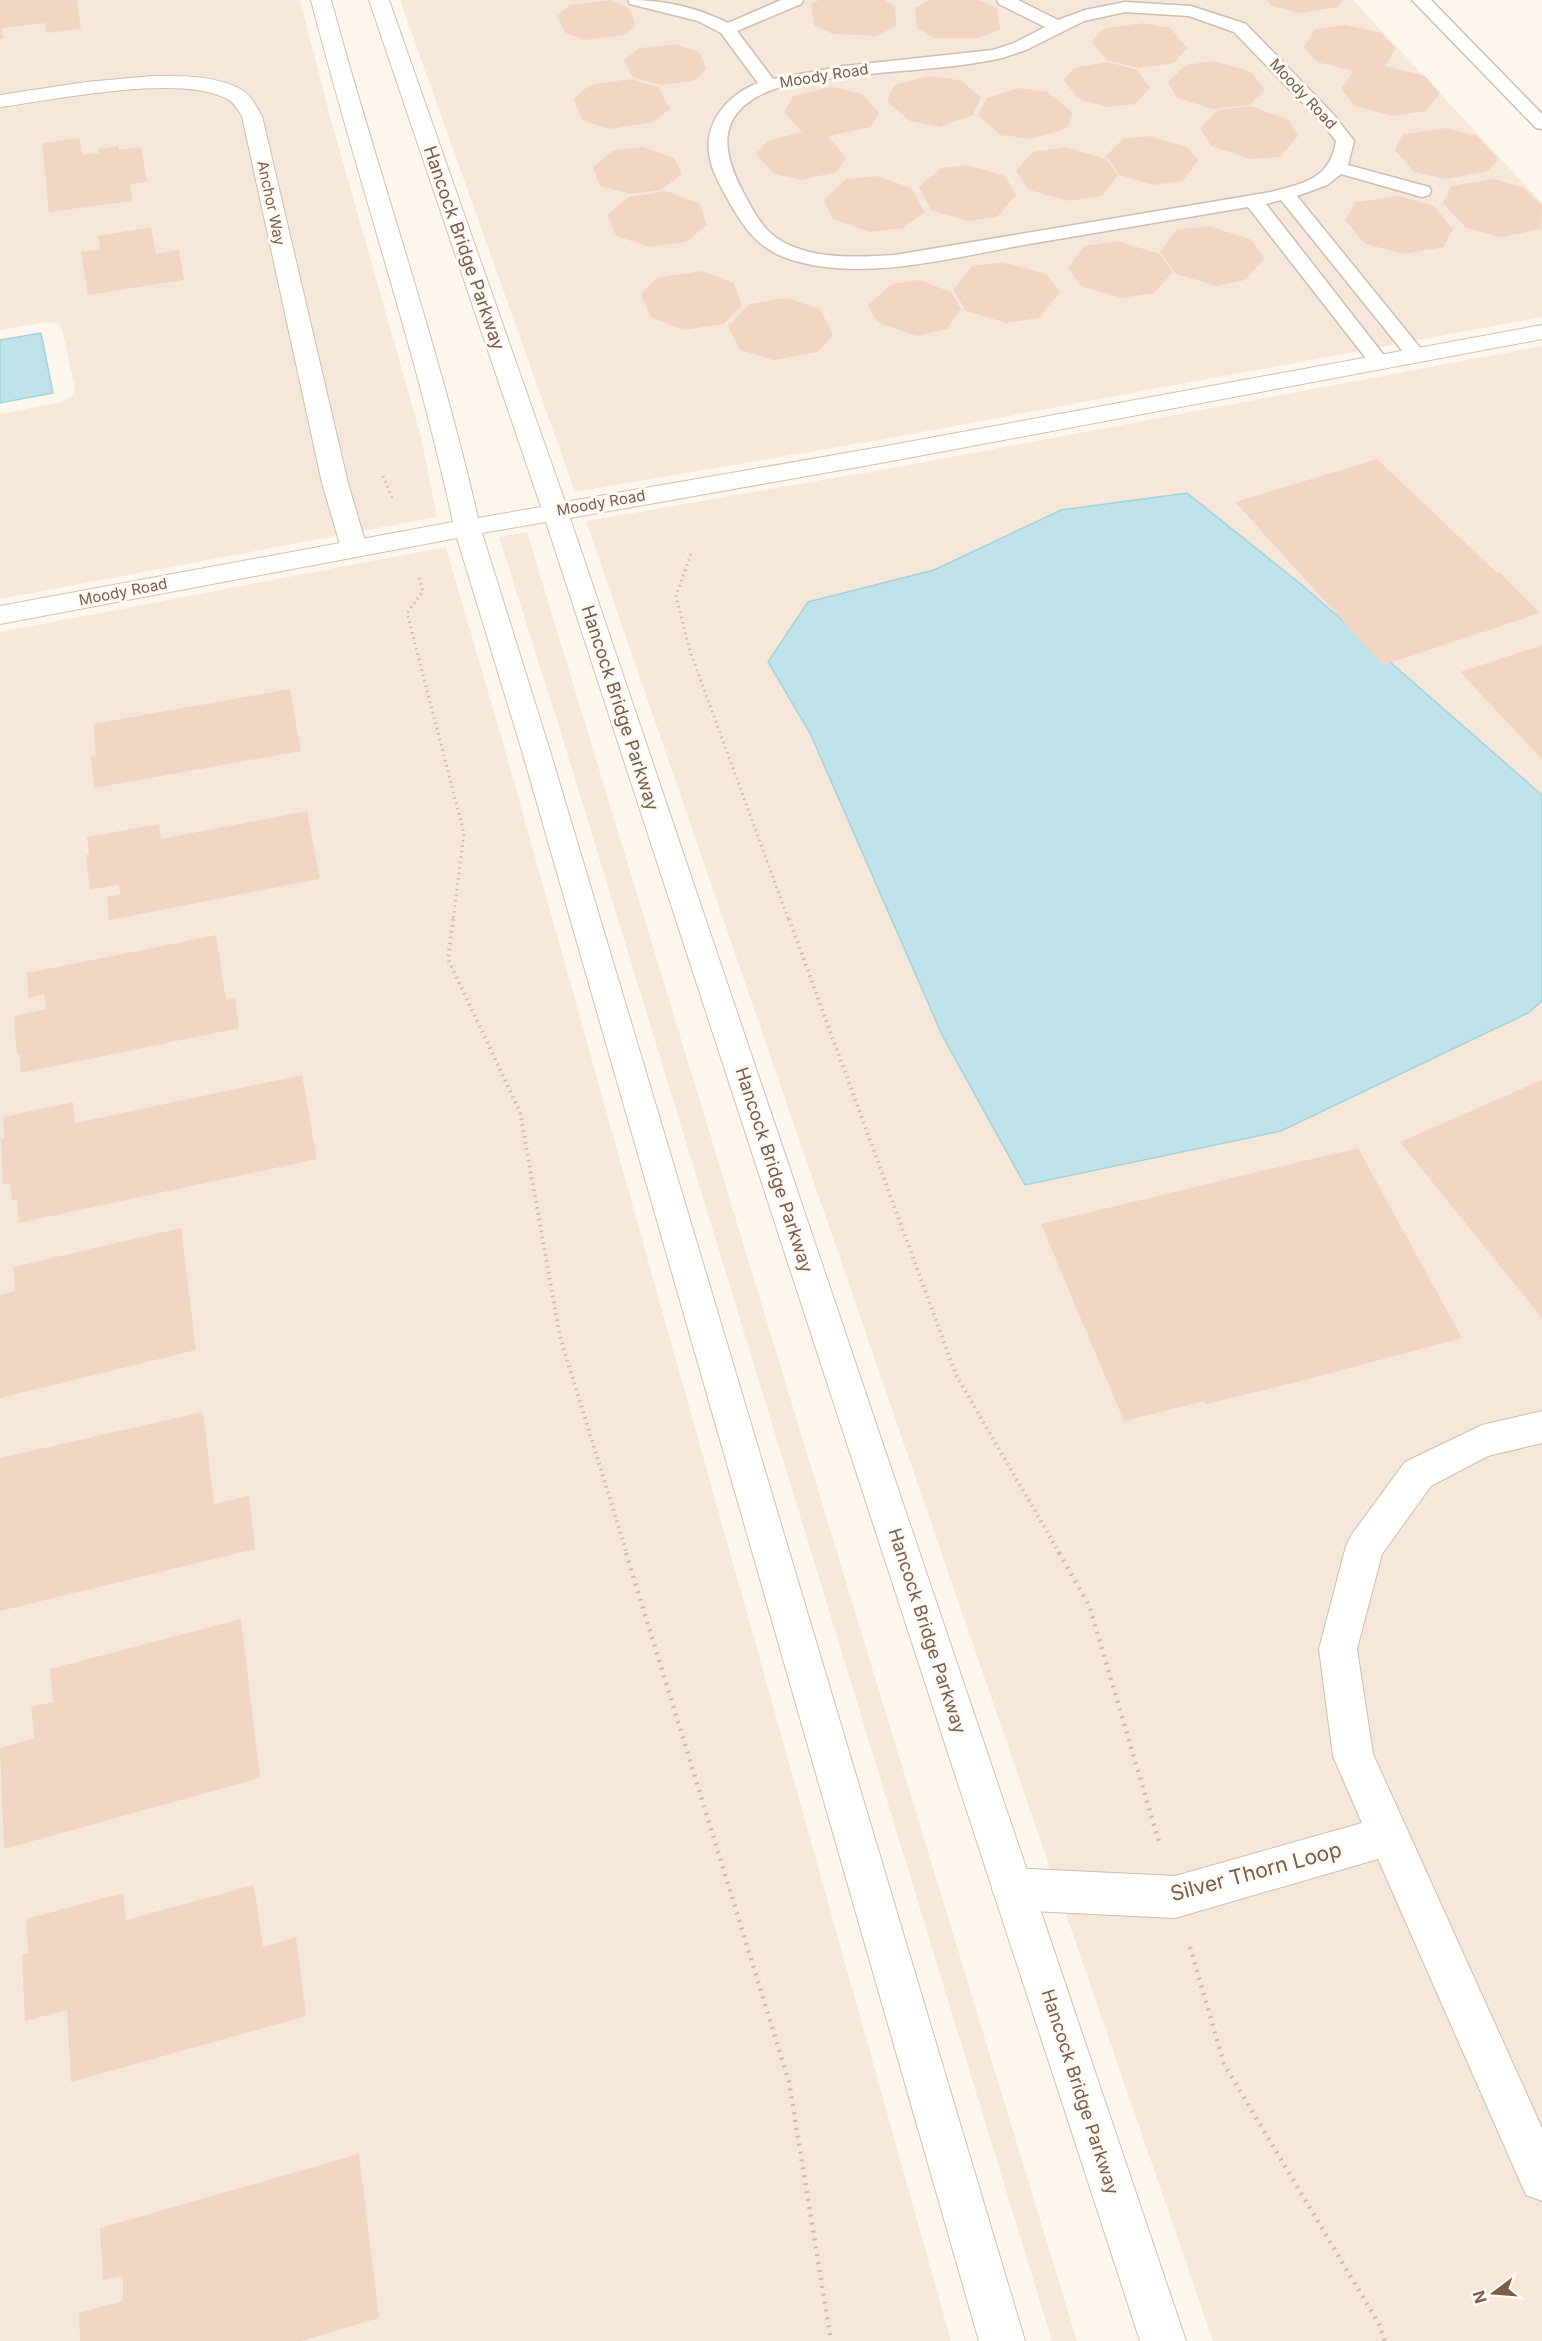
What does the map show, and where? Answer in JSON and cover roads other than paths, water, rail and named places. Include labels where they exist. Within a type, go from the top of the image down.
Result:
[{"type":"main road","points":[[321,0],[352,117],[446,433],[468,527],[536,751],[1002,2341]]},
{"type":"main road","name":"Hancock Bridge Parkway","points":[[379,0],[555,511],[1163,2341]]},
{"type":"main road","name":"Anchor Way","points":[[0,101],[156,81],[200,82],[235,95],[252,116],[335,483],[354,548]]},
{"type":"main road","name":"Moody Road","points":[[0,615],[555,511],[897,452],[1542,332]]},
{"type":"main road","points":[[1542,1427],[1482,1441],[1418,1474],[1365,1546],[1338,1649],[1353,1756],[1542,2179]]},
{"type":"main road","name":"Silver Thorn Loop","points":[[1013,1889],[1175,1897],[1389,1836]]},
{"type":"lane","points":[[636,0],[704,17],[727,29],[768,85]]},
{"type":"lane","points":[[727,29],[795,0]]},
{"type":"lane","points":[[1005,0],[1059,27]]},
{"type":"lane","points":[[1204,14],[1220,0]]},
{"type":"lane","points":[[1423,0],[1420,0],[1542,124]]},
{"type":"lane","name":"Moody Road","points":[[1125,7],[1160,7],[1204,14],[1240,28],[1328,118],[1345,141],[1345,153],[1338,168],[1328,178],[1285,193],[1253,200],[896,261],[858,264],[824,262],[796,254],[771,243],[751,224],[725,173],[718,152],[719,128],[728,112],[745,97],[768,85],[816,75],[1004,53],[1095,12],[1125,7]]},
{"type":"lane","points":[[1338,168],[1422,191]]},
{"type":"lane","points":[[1285,193],[1416,355]]},
{"type":"lane","points":[[1253,200],[1379,362]]},
{"type":"water","points":[[41,333],[53,393],[0,403],[0,340]]},
{"type":"water","points":[[1187,493],[1302,585],[1542,795],[1542,1001],[1528,1013],[1281,1131],[1025,1185],[943,1037],[810,733],[768,662],[808,602],[934,570],[1061,510]]}]
